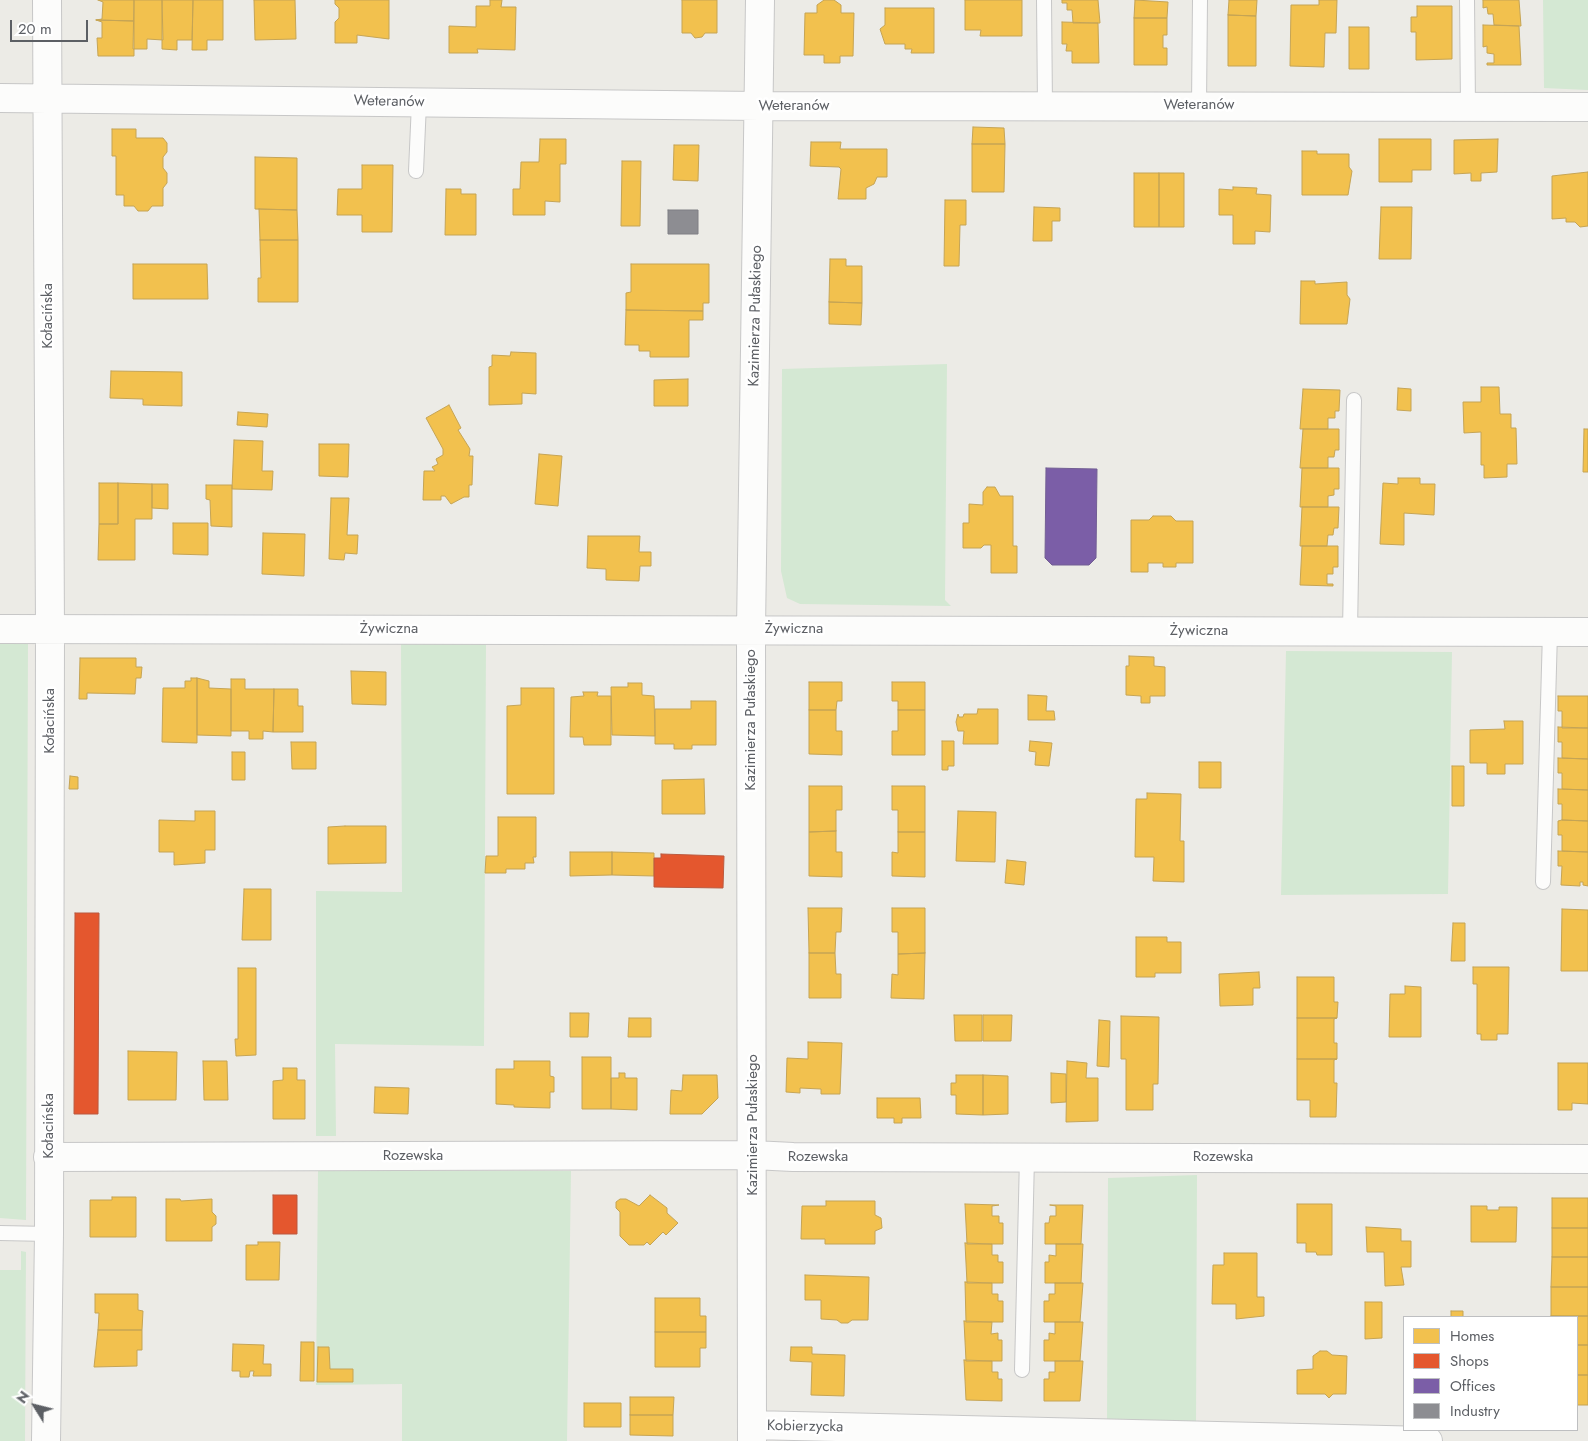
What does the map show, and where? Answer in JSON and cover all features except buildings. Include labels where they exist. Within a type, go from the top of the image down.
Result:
[{"type":"street","name":"Kołacińska","points":[[46,1441],[49,1234],[50,629],[47,0]]},
{"type":"street","name":"Kazimierza Pułaskiego","points":[[752,1433],[751,629],[760,0]]},
{"type":"street","name":"Weteranów","points":[[0,98],[759,106],[1588,107]]},
{"type":"street","name":"Żywiczna","points":[[0,629],[1588,632]]},
{"type":"street","name":"Rozewska","points":[[48,1157],[753,1155],[793,1157],[1588,1159]]},
{"type":"street","name":"Kobierzycka","points":[[752,1433],[1428,1441]]},
{"type":"lane","points":[[1044,0],[1045,106]]},
{"type":"lane","points":[[1199,106],[1200,0]]},
{"type":"lane","points":[[1467,0],[1468,107]]},
{"type":"lane","points":[[416,172],[419,103]]},
{"type":"lane","points":[[1350,631],[1354,400]]},
{"type":"lane","points":[[1544,882],[1550,632]]},
{"type":"lane","points":[[1022,1370],[1026,1157]]},
{"type":"lane","points":[[0,1234],[49,1234]]},
{"type":"green space","points":[[1543,0],[1588,0],[1588,90],[1544,88]]},
{"type":"green space","points":[[947,364],[945,600],[951,606],[800,604],[787,598],[781,571],[782,369]]},
{"type":"green space","points":[[0,642],[28,642],[26,1220],[0,1218]]},
{"type":"green space","points":[[401,644],[486,644],[484,1046],[335,1044],[336,1136],[316,1136],[316,891],[402,892]]},
{"type":"green space","points":[[1286,651],[1452,652],[1448,894],[1281,895]]},
{"type":"green space","points":[[318,1171],[571,1171],[567,1441],[402,1441],[402,1384],[316,1385]]},
{"type":"green space","points":[[1197,1175],[1196,1426],[1107,1424],[1108,1178]]},
{"type":"green space","points":[[21,1251],[26,1252],[25,1441],[0,1441],[0,1270],[21,1270]]}]
